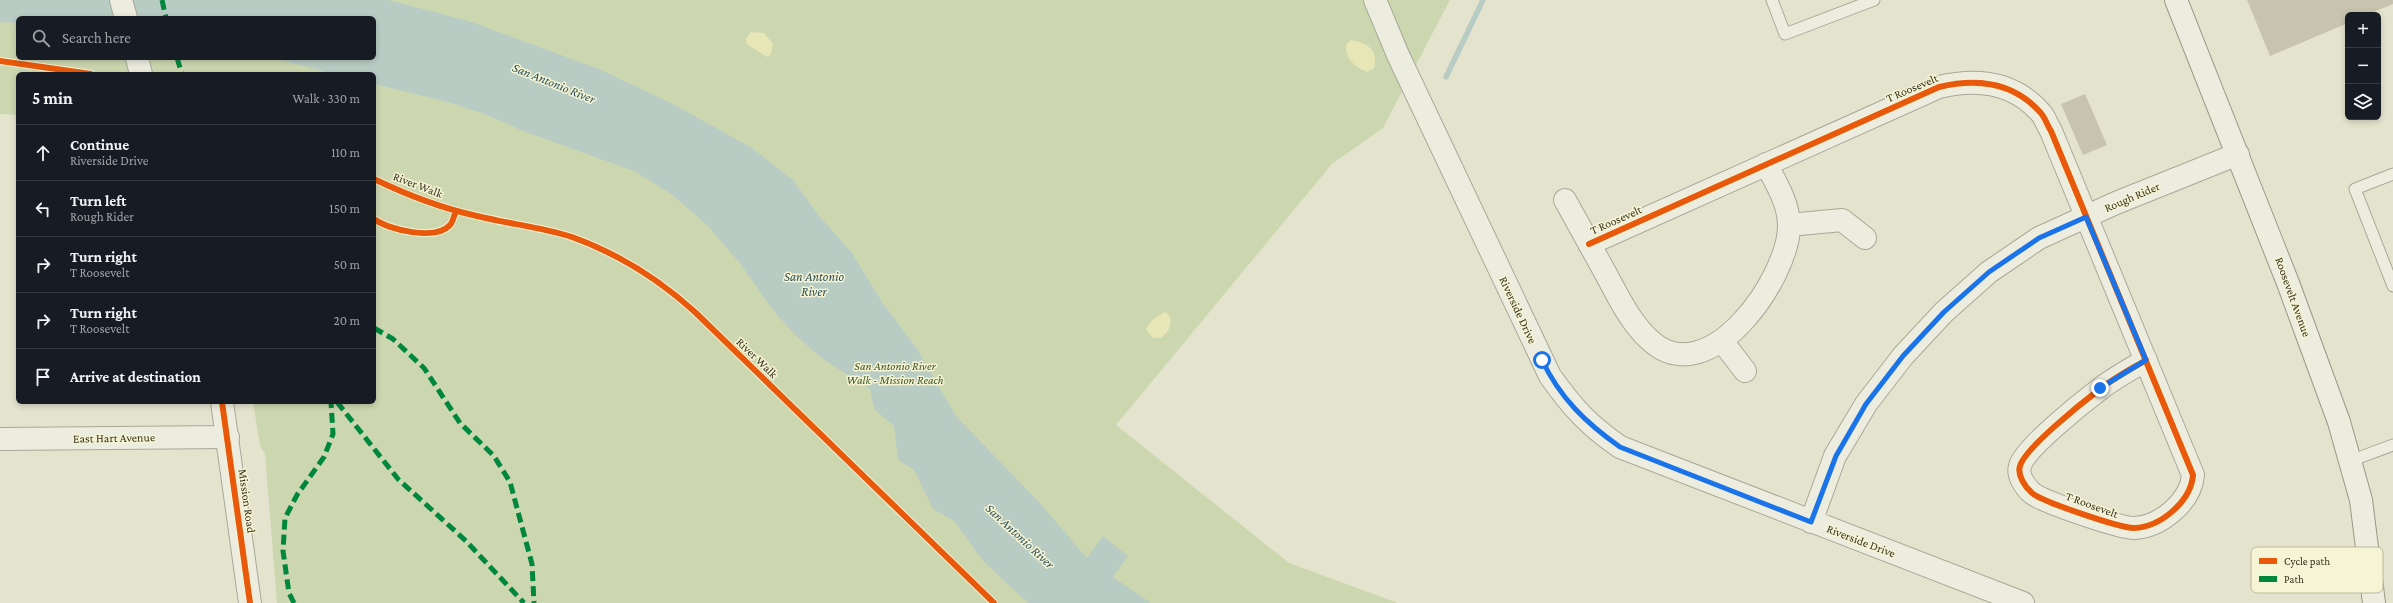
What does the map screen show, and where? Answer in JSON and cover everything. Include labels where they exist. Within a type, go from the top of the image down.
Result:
[{"type":"street","points":[[121,0],[125,16]]},
{"type":"street","name":"Riverside Drive","points":[[1375,0],[1398,55],[1547,370],[1571,405],[1592,428],[1620,447],[2023,603]]},
{"type":"street","name":"Roosevelt Avenue","points":[[2176,0],[2238,154],[2339,422],[2361,500],[2367,547]]},
{"type":"street","points":[[138,60],[140,72]]},
{"type":"street","name":"T Roosevelt","points":[[1589,244],[1939,87],[1960,82],[1981,82],[2002,86],[2021,95],[2041,112],[2051,131],[2086,217],[2146,360],[2193,475],[2192,486],[2183,501],[2166,516],[2151,524],[2136,528],[2120,527],[2033,494],[2021,478],[2019,468],[2048,432],[2100,388],[2146,360]]},
{"type":"street","name":"Rough Rider","points":[[1811,522],[1836,456],[1866,404],[1903,356],[1944,312],[1989,272],[2039,238],[2238,154]]},
{"type":"street","name":"T Roosevelt","points":[[1565,200],[1629,316],[1652,342],[1667,351],[1688,355],[1697,353],[1722,341],[1744,319],[1770,283],[1788,241],[1789,225],[1784,198],[1766,164]]},
{"type":"street","points":[[1789,225],[1842,220],[1865,238]]},
{"type":"street","points":[[1722,341],[1745,371]]},
{"type":"street","name":"Mission Road","points":[[222,404],[250,603]]},
{"type":"street","name":"East Hart Avenue","points":[[0,439],[228,437]]},
{"type":"street","name":"Roosevelt Avenue","points":[[2373,593],[2374,603]]},
{"type":"lane","points":[[1772,0],[1785,34],[1874,0]]},
{"type":"lane","points":[[2393,174],[2355,189],[2393,286]]},
{"type":"lane","points":[[2350,461],[2393,445]]},
{"type":"green space","name":"San Antonio River Walk - Mission Reach","points":[[0,0],[1450,0],[1383,128],[1332,164],[1116,425],[1289,563],[1398,603],[277,603],[265,454],[260,446],[253,404],[376,404],[376,72],[16,72],[16,115],[0,114]]},
{"type":"sand","points":[[751,32],[764,33],[773,44],[771,54],[767,57],[747,44],[746,39]]},
{"type":"sand","points":[[1351,40],[1367,45],[1370,48],[1375,56],[1374,68],[1367,72],[1355,65],[1349,59],[1346,45]]},
{"type":"sand","points":[[1165,312],[1170,316],[1171,323],[1169,328],[1161,338],[1153,338],[1146,329],[1152,320]]},
{"type":"water","name":"San Antonio River","points":[[0,0],[388,0],[469,21],[599,69],[677,106],[752,148],[793,180],[820,217],[852,253],[882,302],[916,347],[956,416],[1039,502],[1087,558],[1103,536],[1128,556],[1113,577],[1151,603],[1028,603],[983,561],[954,521],[933,509],[914,470],[898,460],[894,426],[874,409],[870,389],[824,360],[795,335],[772,309],[739,262],[707,225],[671,194],[634,171],[523,131],[487,115],[448,102],[376,84],[376,72],[327,72],[280,60],[376,60],[376,16],[16,16],[16,23],[0,22]]},
{"type":"building","points":[[2247,0],[2393,0],[2393,4],[2373,12],[2345,12],[2345,24],[2270,56]]},
{"type":"building","points":[[2085,94],[2107,145],[2083,155],[2061,104]]},
{"type":"waterway","points":[[1446,77],[1483,0]]},
{"type":"marked path","points":[[162,0],[166,16]]},
{"type":"marked path","points":[[178,60],[181,72]]},
{"type":"marked path","points":[[376,329],[393,339],[424,368],[460,423],[494,456],[510,482],[532,564],[534,603]]},
{"type":"marked path","points":[[294,603],[289,593],[283,551],[285,518],[297,495],[324,457],[333,434],[331,404]]},
{"type":"marked path","points":[[339,404],[398,479],[466,541],[524,603]]},
{"type":"cycle path","points":[[0,61],[77,72]]},
{"type":"cycle path","points":[[1589,244],[1939,87],[1967,83],[1994,85],[2018,94],[2042,114],[2045,119],[2051,131],[2193,475],[2191,485],[2181,503],[2164,518],[2144,527],[2134,528],[2114,524],[2082,514],[2032,493],[2022,481],[2019,469],[2024,458],[2032,448],[2100,389],[2117,377],[2140,363],[2146,360]]},
{"type":"cycle path","name":"River Walk","points":[[376,180],[412,196],[450,209],[572,237],[606,251],[653,279],[696,313],[994,603]]},
{"type":"cycle path","points":[[376,220],[390,227],[401,230],[424,233],[434,232],[443,230],[450,225],[456,211]]},
{"type":"cycle path","points":[[222,404],[250,603]]},
{"type":"route","points":[[1542,360],[1550,376],[1571,405],[1592,428],[1620,447],[1811,522],[1836,456],[1866,404],[1903,356],[1944,312],[1989,272],[2039,238],[2086,217],[2146,360],[2100,388]]}]
